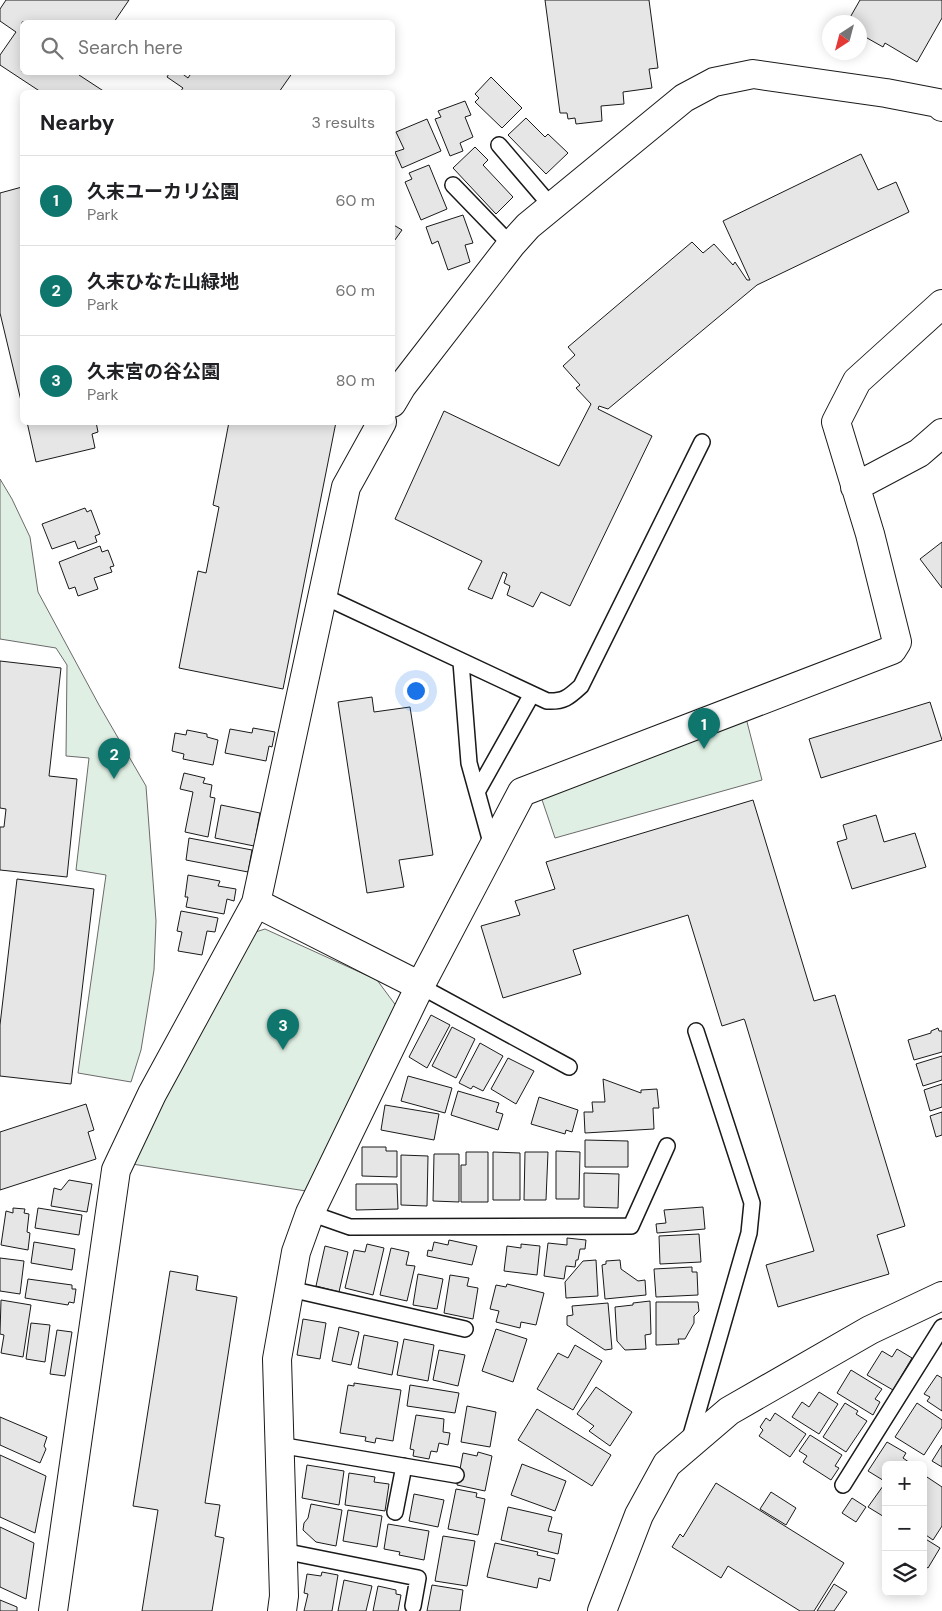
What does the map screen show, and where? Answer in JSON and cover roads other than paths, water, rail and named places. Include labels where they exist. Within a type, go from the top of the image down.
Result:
[{"type":"street","points":[[395,398],[402,386],[511,245],[528,226],[684,98],[714,82],[753,74],[886,93],[938,103],[942,106]]},
{"type":"street","points":[[282,1611],[284,1596],[277,1359],[296,1252],[310,1213],[420,986],[522,792],[892,650],[898,642],[870,534],[836,422],[857,380],[942,304]]},
{"type":"street","points":[[53,1611],[116,1170],[152,1094],[256,903],[346,487],[380,425]]},
{"type":"street","points":[[855,487],[919,453],[942,433]]},
{"type":"street","points":[[256,903],[420,986]]},
{"type":"street","points":[[602,1611],[639,1515],[666,1464],[729,1411],[870,1330],[942,1296]]},
{"type":"lane","points":[[499,145],[552,207]]},
{"type":"lane","points":[[453,185],[511,245]]},
{"type":"lane","points":[[323,596],[547,701],[559,702],[570,696],[581,686],[702,442]]},
{"type":"lane","points":[[461,662],[469,763],[492,846]]},
{"type":"lane","points":[[478,792],[532,694]]},
{"type":"lane","points":[[420,986],[569,1067]]},
{"type":"lane","points":[[688,1446],[749,1232],[752,1204],[696,1031]]},
{"type":"lane","points":[[310,1213],[350,1227],[631,1226],[667,1146]]},
{"type":"lane","points":[[290,1289],[466,1328]]},
{"type":"lane","points":[[843,1486],[942,1327]]},
{"type":"lane","points":[[279,1445],[456,1475]]},
{"type":"lane","points":[[395,1512],[404,1466]]},
{"type":"lane","points":[[283,1551],[418,1578],[413,1606]]},
{"type":"place","name":"久末ユーカリ公園","points":[[704,749]]},
{"type":"place","name":"久末ひなた山緑地","points":[[114,779]]},
{"type":"place","name":"久末宮の谷公園","points":[[283,1050]]}]
